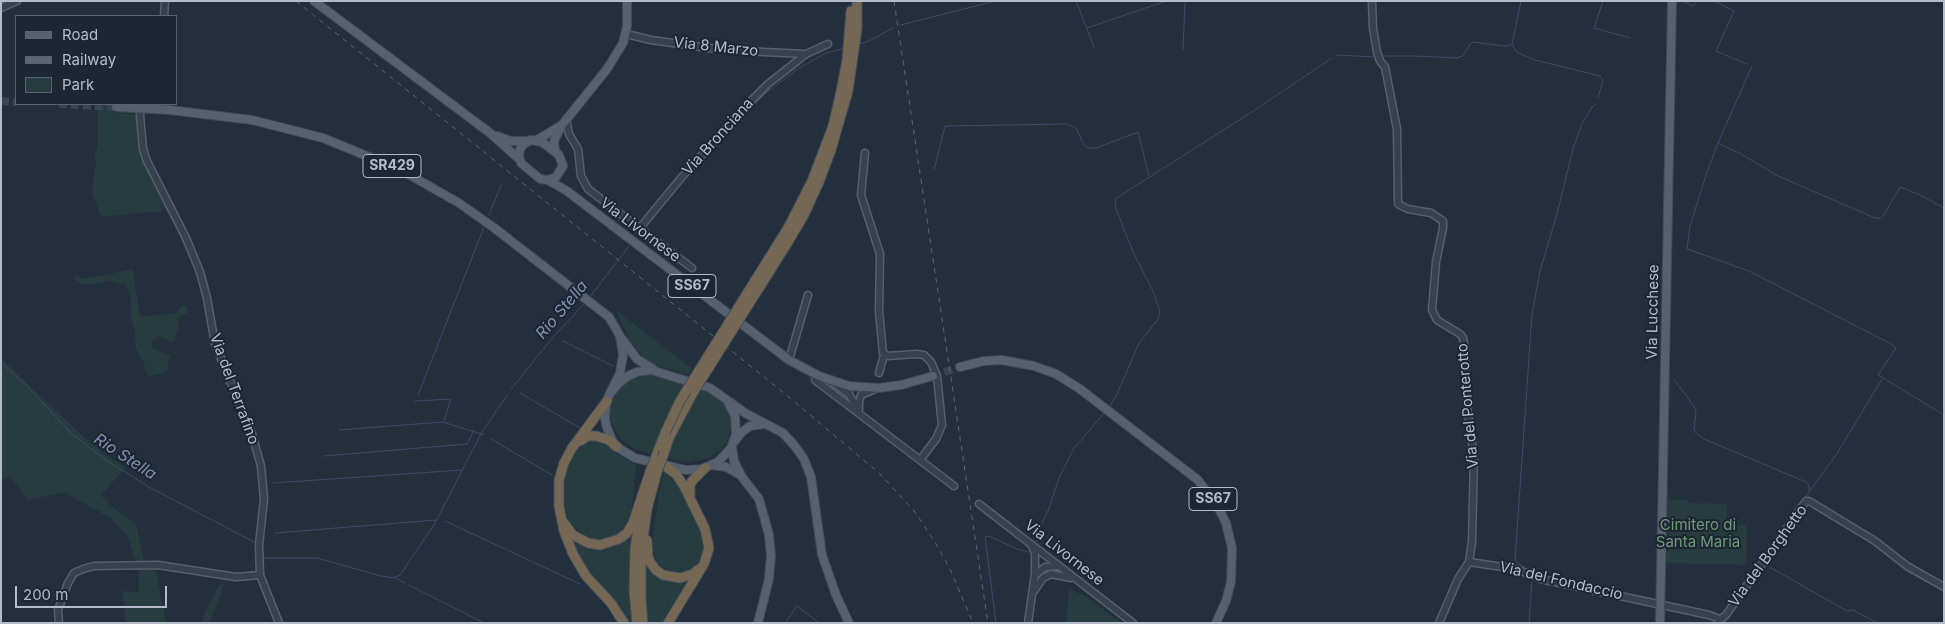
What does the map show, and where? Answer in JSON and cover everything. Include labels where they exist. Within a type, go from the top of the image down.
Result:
[{"type":"highway","points":[[703,566],[692,574],[680,578],[663,575],[653,566],[648,556],[650,497],[654,459],[680,401],[816,182],[840,96],[847,60],[851,1]]},
{"type":"highway","points":[[559,511],[566,526],[581,540],[596,545],[612,542],[623,536],[630,528],[652,474],[694,391],[804,215],[834,141],[848,91],[857,29],[857,1]]},
{"type":"highway","points":[[609,397],[572,448],[564,463],[559,480],[559,511],[568,543],[579,565],[624,623]]},
{"type":"highway","points":[[572,448],[583,439],[592,436],[604,438],[617,447]]},
{"type":"highway","points":[[665,466],[680,478],[706,529],[709,544],[708,554],[703,566],[668,623]]},
{"type":"highway","points":[[692,502],[691,484],[694,478],[708,467]]},
{"type":"highway","points":[[637,623],[634,591],[635,548],[640,510],[652,474]]},
{"type":"highway","points":[[643,623],[641,553],[650,497]]},
{"type":"main road","name":"Via Livornese","points":[[314,1],[490,133],[519,159],[523,166],[536,176],[548,180],[567,191],[789,360],[821,379]]},
{"type":"main road","points":[[555,151],[554,141],[564,122],[620,49],[626,34],[627,1]]},
{"type":"main road","name":"Via Lucchese","points":[[1660,623],[1672,1]]},
{"type":"main road","name":"SR429","points":[[116,106],[225,116],[276,126],[322,138],[414,176],[493,226],[589,301],[609,318],[637,359],[657,371]]},
{"type":"main road","name":"Via Livornese","points":[[490,133],[511,140],[527,142],[537,140],[564,122]]},
{"type":"main road","points":[[537,140],[555,151],[562,162],[562,180],[567,191]]},
{"type":"main road","points":[[519,159],[520,149],[527,142]]},
{"type":"main road","points":[[548,180],[556,177],[561,171]]},
{"type":"main road","name":"SR429","points":[[609,397],[622,365],[623,349],[620,336]]},
{"type":"main road","name":"SS67","points":[[960,367],[998,360],[1034,366],[1063,378],[1187,470],[1206,489],[1218,507],[1230,539],[1232,570],[1226,601],[1216,623]]},
{"type":"main road","points":[[742,477],[730,469],[708,467],[690,470],[635,458],[617,447],[608,433],[606,423],[609,397],[622,380],[632,374],[646,370],[657,371],[710,388],[745,413],[768,425],[790,441],[802,455],[807,465],[812,484],[822,555],[836,595],[849,623]]},
{"type":"main road","name":"SS67","points":[[821,379],[849,386],[879,388],[901,385],[933,376]]},
{"type":"main road","points":[[726,400],[735,416],[734,461],[742,477],[755,493],[762,508],[771,544],[768,584],[758,623]]},
{"type":"main road","points":[[708,467],[722,459],[742,432],[750,426],[768,425]]},
{"type":"street","points":[[1,8],[18,1]]},
{"type":"street","points":[[164,15],[165,1]]},
{"type":"street","name":"Via del Ponterotto","points":[[1372,1],[1373,28],[1377,52],[1380,61],[1385,67],[1397,129],[1398,204],[1408,209],[1431,214],[1443,221],[1444,228],[1436,262],[1432,310],[1437,320],[1456,330],[1464,342],[1466,407],[1474,467],[1473,525],[1469,562]]},
{"type":"street","name":"Via 8 Marzo","points":[[626,34],[652,40],[708,48],[806,54]]},
{"type":"street","points":[[806,54],[828,44]]},
{"type":"street","name":"Via Bronciana","points":[[639,229],[700,156],[748,104],[768,84],[806,54]]},
{"type":"street","name":"Via del Terrafino","points":[[141,105],[143,149],[147,161],[186,238],[200,272],[207,298],[215,344],[252,434],[261,466],[264,499],[259,545],[260,575],[279,623]]},
{"type":"street","points":[[564,122],[578,149],[581,176],[585,185],[639,229],[692,268]]},
{"type":"street","points":[[558,134],[569,134]]},
{"type":"street","points":[[865,153],[861,195],[880,254],[879,311],[884,355],[879,373]]},
{"type":"street","points":[[789,360],[808,295]]},
{"type":"street","points":[[884,355],[921,354],[929,359],[935,369],[942,425],[933,444],[920,460]]},
{"type":"street","name":"Via Livornese","points":[[821,379],[849,394],[862,415]]},
{"type":"street","name":"Via Livornese","points":[[821,379],[862,415],[954,486]]},
{"type":"street","name":"SS67","points":[[862,415],[858,402],[861,395],[871,389],[879,388]]},
{"type":"street","name":"Via del Borghetto","points":[[1720,621],[1806,501],[1876,541],[1907,566],[1944,587]]},
{"type":"street","name":"Via Livornese","points":[[979,504],[1133,623]]},
{"type":"street","points":[[1028,623],[1035,575],[1035,553],[1032,545]]},
{"type":"street","points":[[1439,623],[1458,579],[1469,562]]},
{"type":"street","name":"Via del Fondaccio","points":[[1469,562],[1516,569],[1541,579],[1709,614],[1720,621]]},
{"type":"street","points":[[59,623],[58,610],[68,583],[74,573],[94,566],[158,565],[236,577],[260,575]]},
{"type":"street","points":[[1035,575],[1045,567],[1059,566]]},
{"type":"street","points":[[1032,594],[1043,578],[1051,574],[1062,575],[1082,584]]},
{"type":"green space","points":[[98,105],[117,105],[117,113],[138,115],[139,135],[170,209],[164,209],[160,205],[162,211],[101,217],[92,193],[96,161],[94,154],[97,149]]},
{"type":"green space","points":[[133,269],[140,317],[176,313],[182,306],[187,306],[188,313],[177,318],[179,326],[174,341],[171,342],[159,336],[152,341],[152,348],[170,355],[167,370],[150,376],[145,372],[144,363],[136,349],[135,332],[131,319],[131,301],[125,285],[110,281],[86,285],[81,284],[74,278],[77,275],[83,279]]},
{"type":"green space","points":[[616,310],[692,369],[689,375],[651,364],[643,358],[630,341]]},
{"type":"green space","points":[[1,358],[89,442],[125,468],[101,495],[111,506],[136,524],[144,561],[154,560],[166,623],[126,623],[122,591],[138,592],[139,570],[127,536],[111,518],[66,492],[28,500],[12,479],[1,478]]},
{"type":"green space","points":[[655,374],[715,395],[722,401],[729,414],[731,427],[727,442],[719,451],[709,458],[688,463],[633,448],[622,441],[615,431],[610,418],[611,401],[617,390],[626,381],[641,375]]},
{"type":"green space","points":[[594,438],[608,443],[614,452],[636,465],[631,517],[619,533],[609,539],[592,539],[582,535],[570,522],[565,509],[565,476],[573,456],[582,443]]},
{"type":"green space","points":[[665,470],[675,476],[700,524],[704,540],[703,552],[699,561],[691,570],[680,573],[668,571],[661,566],[655,558],[652,545],[659,492]]},
{"type":"green space","name":"Cimitero di Santa Maria","points":[[1667,499],[1688,500],[1689,503],[1727,504],[1727,524],[1747,525],[1746,565],[1666,563],[1666,551],[1668,551]]},
{"type":"green space","points":[[631,534],[629,553],[632,623],[629,623],[614,599],[598,586],[580,561],[570,535],[579,543],[591,549],[607,549],[620,544]]},
{"type":"green space","points":[[646,560],[651,570],[662,579],[672,582],[692,578],[670,609],[664,623],[649,623],[646,599]]},
{"type":"green space","points":[[226,579],[210,623],[202,623],[207,607],[219,586]]},
{"type":"green space","points":[[1069,588],[1088,598],[1122,623],[1066,623]]},
{"type":"waterway","name":"Rio Stella","points":[[901,25],[995,1]]},
{"type":"waterway","points":[[1076,1],[1094,47]]},
{"type":"waterway","points":[[1087,28],[1166,1]]},
{"type":"waterway","points":[[1183,50],[1185,1]]},
{"type":"waterway","points":[[1521,1],[1512,44],[1514,48],[1518,53],[1535,60],[1600,76],[1603,80],[1598,98]]},
{"type":"waterway","points":[[1603,1],[1594,28],[1630,38]]},
{"type":"waterway","points":[[1682,1],[1693,6],[1697,1]]},
{"type":"waterway","points":[[1714,1],[1734,11],[1716,51],[1747,64]]},
{"type":"waterway","name":"Rio Stella","points":[[860,44],[893,28]]},
{"type":"waterway","points":[[1383,56],[1456,58],[1463,56],[1473,42],[1503,46],[1511,45]]},
{"type":"waterway","name":"Rio Stella","points":[[737,121],[766,93],[799,68],[826,53],[842,49]]},
{"type":"waterway","points":[[1336,55],[1375,57]]},
{"type":"waterway","points":[[1110,406],[1139,343],[1158,319],[1160,312],[1154,293],[1133,252],[1116,209],[1115,199],[1255,110],[1332,58]]},
{"type":"waterway","points":[[1752,66],[1706,175],[1690,226],[1687,249],[1749,271],[1891,344],[1896,348],[1878,375],[1944,415]]},
{"type":"waterway","points":[[1528,571],[1515,560],[1532,314],[1540,271],[1557,214],[1573,149],[1582,124],[1592,107],[1596,104]]},
{"type":"waterway","points":[[934,170],[945,126],[1066,124],[1076,128],[1084,145],[1088,148],[1096,148],[1138,132],[1149,176]]},
{"type":"waterway","points":[[1718,143],[1778,176],[1875,218],[1882,218],[1900,187],[1944,208]]},
{"type":"waterway","points":[[489,215],[501,185]]},
{"type":"waterway","points":[[418,395],[484,227]]},
{"type":"waterway","name":"Rio Stella","points":[[590,297],[629,246]]},
{"type":"waterway","name":"Rio Stella","points":[[511,389],[554,336],[586,302]]},
{"type":"waterway","points":[[563,341],[613,366]]},
{"type":"waterway","name":"Rio Stella","points":[[1,363],[26,385],[71,433],[103,458],[149,487],[256,543]]},
{"type":"waterway","points":[[1804,499],[1838,452],[1882,379]]},
{"type":"waterway","points":[[1674,380],[1694,406],[1696,412],[1694,429],[1696,433],[1704,439],[1806,482],[1809,485],[1809,490]]},
{"type":"waterway","points":[[520,393],[580,428]]},
{"type":"waterway","name":"Rio Stella","points":[[263,558],[317,558],[381,576],[393,578],[400,575],[434,525],[482,432],[508,394]]},
{"type":"waterway","points":[[415,401],[451,399],[444,421]]},
{"type":"waterway","points":[[1037,541],[1059,478],[1074,448],[1106,411]]},
{"type":"waterway","points":[[339,430],[443,422],[484,435]]},
{"type":"waterway","points":[[324,456],[467,444],[474,430]]},
{"type":"waterway","points":[[491,439],[552,475]]},
{"type":"waterway","points":[[273,483],[462,470]]},
{"type":"waterway","points":[[1781,532],[1800,504]]},
{"type":"waterway","points":[[275,533],[436,520]]},
{"type":"waterway","points":[[445,521],[580,584]]},
{"type":"waterway","points":[[996,623],[985,537],[989,536],[1017,549],[1033,553]]},
{"type":"waterway","points":[[1766,565],[1847,611],[1853,610],[1878,623]]},
{"type":"waterway","points":[[395,578],[405,583]]},
{"type":"waterway","points":[[1529,623],[1532,579]]},
{"type":"waterway","points":[[409,585],[484,623]]},
{"type":"waterway","points":[[785,623],[797,606],[819,623]]},
{"type":"tunnel","points":[[1,101],[15,102]]},
{"type":"tunnel","points":[[78,105],[116,107]]},
{"type":"tunnel","points":[[933,376],[960,367]]},
{"type":"railway","points":[[296,1],[784,393],[879,473],[915,512],[935,542],[950,569],[973,623]]},
{"type":"railway","points":[[894,1],[988,623]]}]
